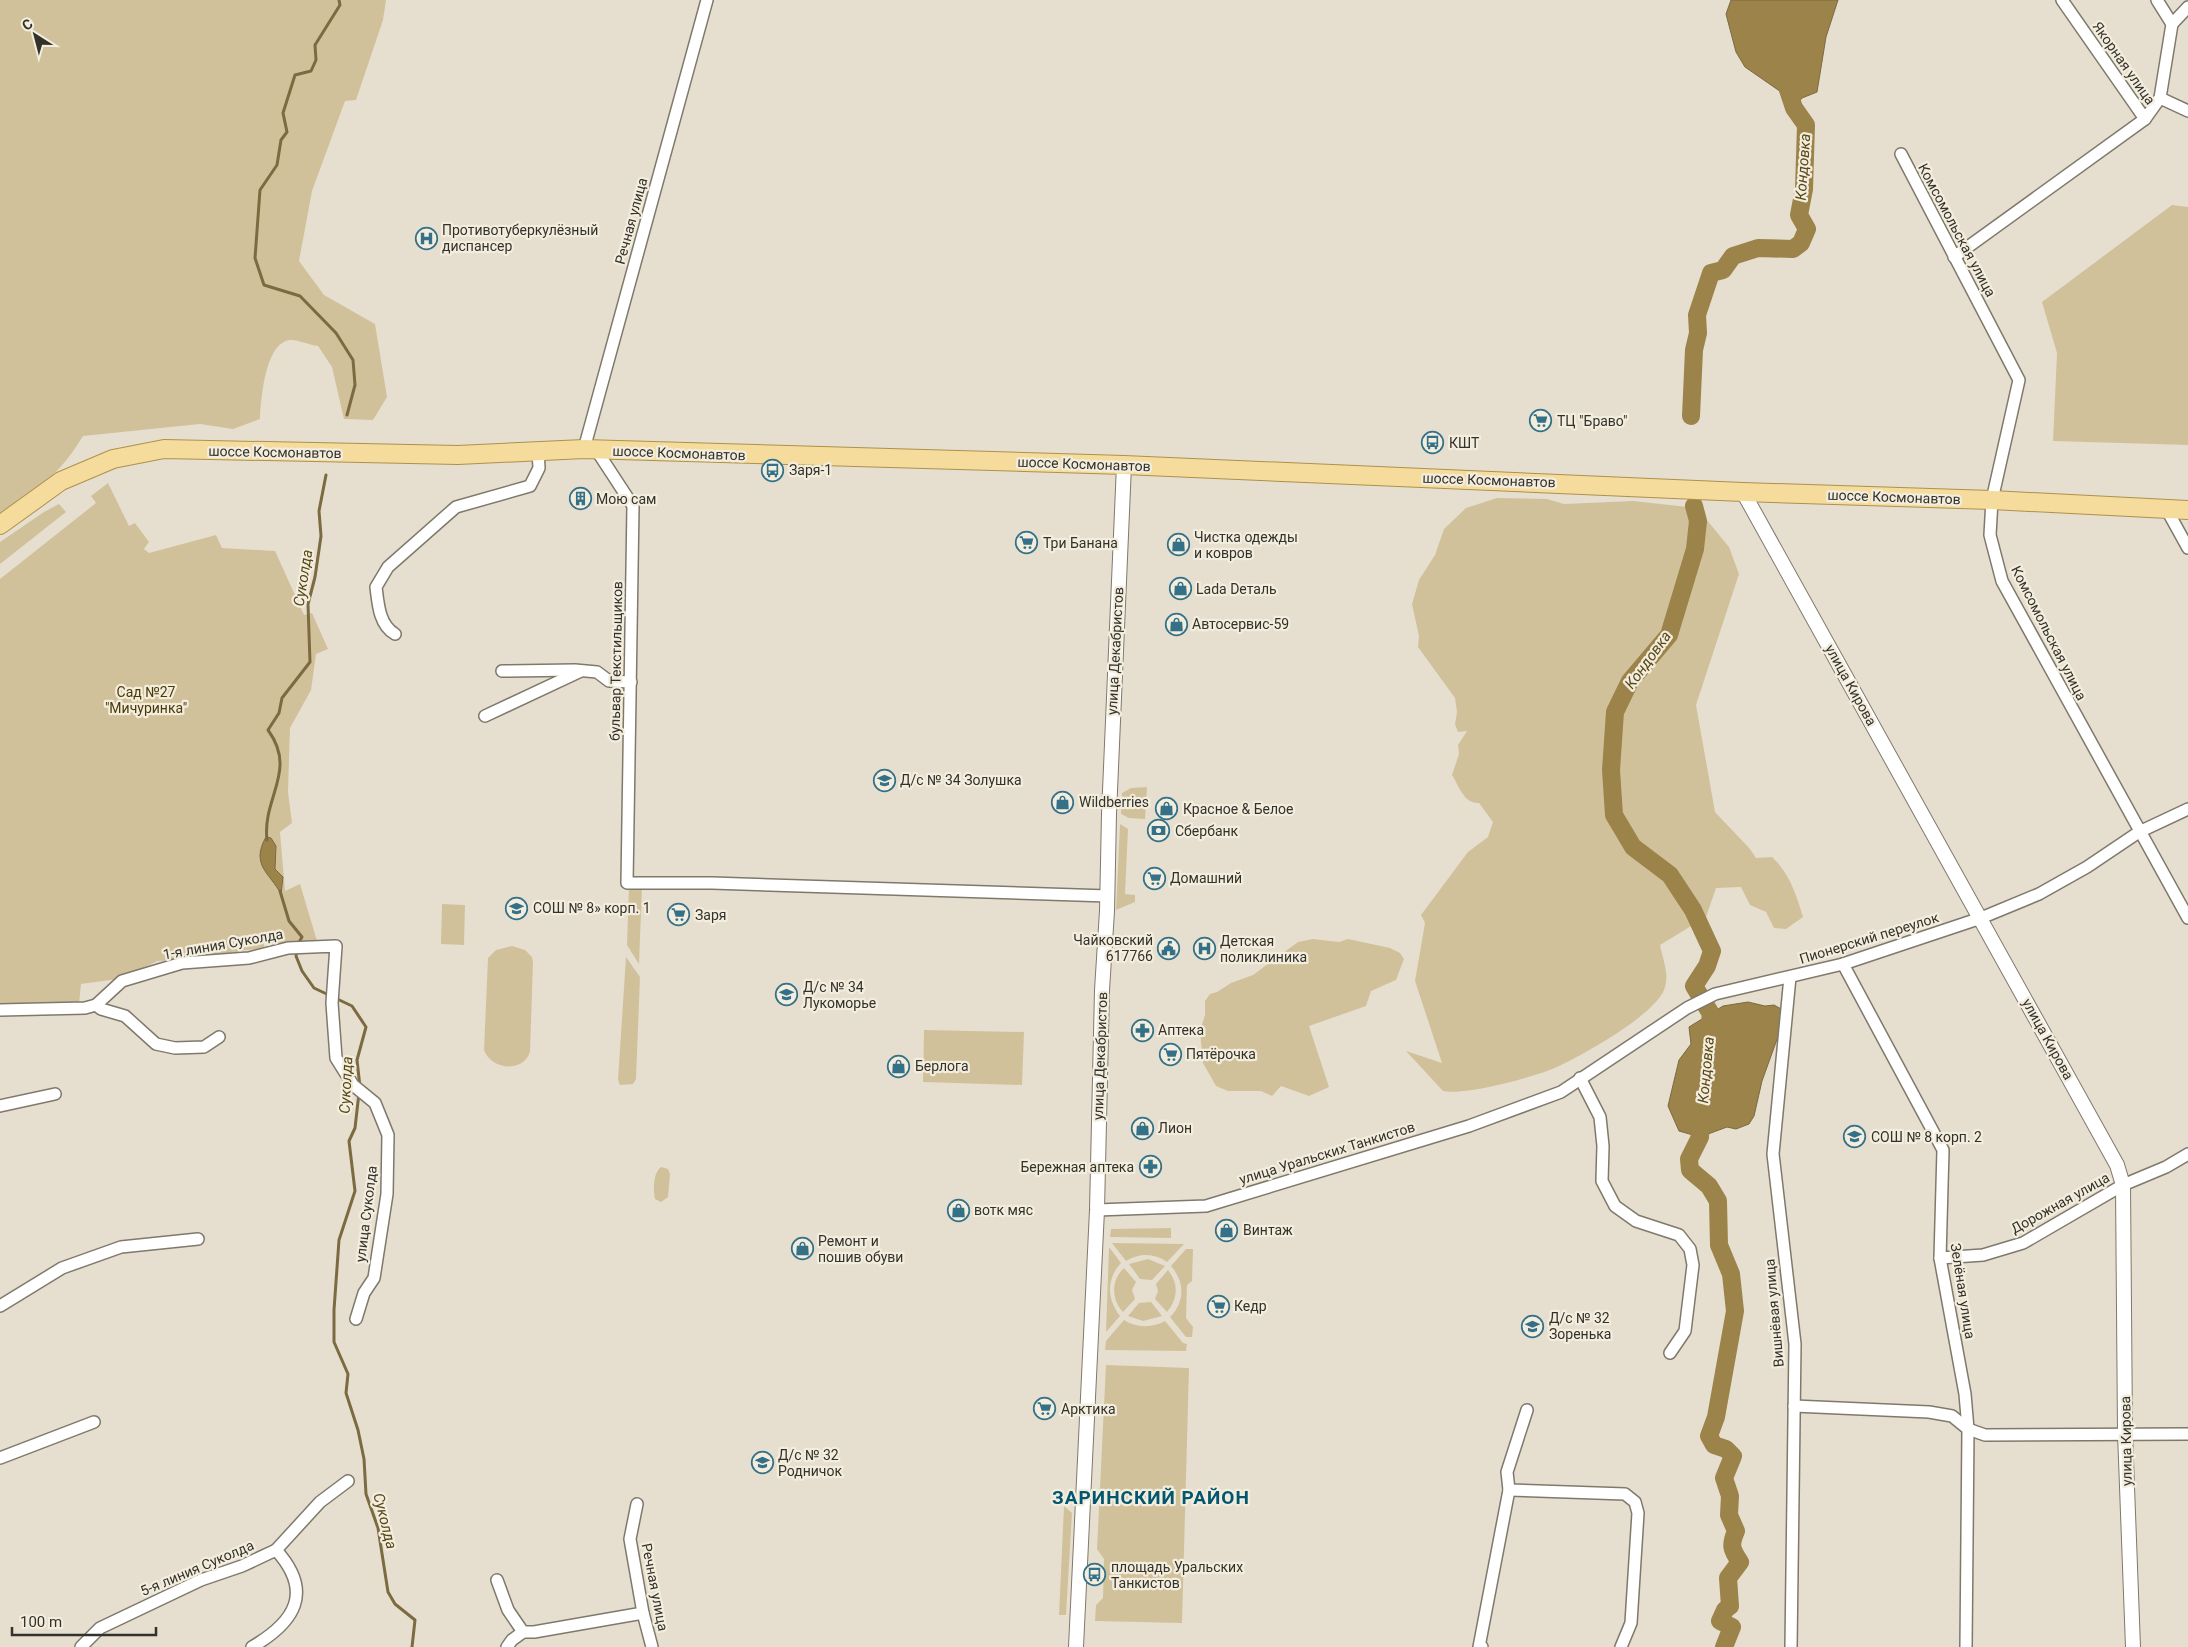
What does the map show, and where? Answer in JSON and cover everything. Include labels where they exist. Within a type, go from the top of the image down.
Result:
[{"type":"main road","name":"шоссе Космонавтов","points":[[0,526],[61,481],[112,459],[164,449],[458,455],[591,450],[1124,464],[1743,492],[1992,500],[2188,510]]},
{"type":"street","name":"Речная улица","points":[[591,450],[707,0]]},
{"type":"street","name":"Якорная улица","points":[[2062,0],[2145,119]]},
{"type":"street","points":[[2157,0],[2172,24]]},
{"type":"street","points":[[1954,257],[2145,119],[2160,98],[2172,24],[2188,7]]},
{"type":"street","points":[[2160,98],[2188,111]]},
{"type":"street","name":"Комсомольская улица","points":[[1901,154],[2019,380],[1992,500],[1990,535],[2002,581],[2138,832],[2188,918]]},
{"type":"street","name":"бульвар Текстильщиков","points":[[591,450],[633,506],[627,883],[712,883],[1108,896]]},
{"type":"street","points":[[395,634],[389,631],[380,613],[376,587],[388,566],[456,507],[530,486],[539,468],[538,451]]},
{"type":"street","name":"улица Декабристов","points":[[1076,1647],[1097,1210],[1102,990],[1108,896],[1108,814],[1124,464]]},
{"type":"street","name":"улица Кирова","points":[[1743,492],[2117,1165],[2123,1185],[2124,1433],[2133,1647]]},
{"type":"street","points":[[2167,510],[2188,548]]},
{"type":"street","points":[[485,716],[582,671]]},
{"type":"street","points":[[502,672],[597,672],[609,680],[631,682]]},
{"type":"street","name":"Пионерский переулок","points":[[1561,1092],[1686,1008],[1715,994],[1843,964],[1981,918],[2039,894],[2087,867],[2138,832],[2188,809]]},
{"type":"street","name":"1-я линия Суколда","points":[[96,1005],[122,981],[182,963],[249,958],[288,948],[336,946]]},
{"type":"street","name":"улица Суколда","points":[[336,946],[332,1002],[336,1058],[353,1086],[375,1103],[388,1135],[386,1194],[374,1278],[364,1293],[356,1319]]},
{"type":"street","name":"Зелёная улица","points":[[1843,964],[1943,1150],[1940,1258],[1965,1394],[1968,1430],[1966,1647]]},
{"type":"street","name":"Вишнёвая улица","points":[[1790,977],[1773,1154],[1795,1344],[1791,1647]]},
{"type":"street","points":[[0,1010],[85,1008],[96,1005],[101,1009],[125,1016],[156,1044],[175,1048],[204,1048],[219,1037]]},
{"type":"street","points":[[1580,1078],[1600,1117],[1603,1146],[1602,1181],[1615,1206],[1636,1221],[1679,1235],[1690,1249],[1694,1265],[1685,1331],[1670,1353]]},
{"type":"street","name":"улица Уральских Танкистов","points":[[1097,1210],[1206,1206],[1469,1126],[1561,1092]]},
{"type":"street","points":[[0,1106],[55,1094]]},
{"type":"street","name":"Дорожная улица","points":[[1940,1258],[1983,1255],[2024,1243],[2123,1185],[2188,1154]]},
{"type":"street","points":[[0,1306],[62,1268],[121,1247],[198,1239]]},
{"type":"street","points":[[1794,1406],[1929,1412],[1952,1416],[1968,1430],[1986,1435],[2188,1434]]},
{"type":"street","points":[[1482,1647],[1479,1647],[1509,1490],[1507,1472],[1527,1410]]},
{"type":"street","points":[[0,1458],[94,1422]]},
{"type":"street","points":[[252,1647],[277,1632],[292,1610],[298,1591],[294,1574],[276,1550],[320,1502],[348,1481]]},
{"type":"street","points":[[1509,1490],[1625,1494],[1635,1502],[1638,1514],[1631,1624],[1621,1647]]},
{"type":"street","name":"Речная улица","points":[[637,1504],[630,1539],[643,1613],[652,1647]]},
{"type":"street","name":"5-я линия Суколда","points":[[81,1647],[100,1628],[201,1580],[242,1566],[276,1550]]},
{"type":"street","points":[[497,1580],[508,1610],[523,1632]]},
{"type":"street","points":[[507,1647],[512,1640],[523,1632],[534,1632],[643,1613]]},
{"type":"green space","points":[[0,0],[386,0],[383,20],[356,100],[345,101],[312,191],[299,261],[324,295],[375,324],[387,397],[373,420],[344,419],[332,367],[318,346],[291,340],[282,343],[275,350],[270,360],[263,386],[260,419],[233,429],[200,424],[83,436],[56,472],[25,499],[0,517]]},
{"type":"green space","points":[[2172,205],[2188,207],[2188,445],[2053,441],[2057,353],[2042,302]]},
{"type":"green space","name":"Сад №27 \"Мичуринка\"","points":[[108,483],[129,526],[135,523],[149,542],[144,549],[149,553],[216,535],[222,548],[275,551],[304,615],[312,613],[328,649],[316,654],[311,690],[290,728],[288,792],[292,823],[280,832],[285,891],[300,884],[317,941],[276,945],[275,941],[264,940],[264,949],[245,950],[212,958],[157,961],[125,978],[81,984],[79,1004],[0,1004],[0,579],[96,503],[91,496]]},
{"type":"green space","points":[[1497,498],[1547,499],[1564,504],[1633,501],[1697,508],[1729,547],[1739,574],[1696,705],[1715,812],[1750,849],[1756,858],[1772,857],[1778,864],[1792,885],[1803,917],[1786,929],[1774,928],[1766,912],[1750,905],[1741,887],[1716,888],[1706,917],[1660,945],[1666,973],[1664,990],[1657,1000],[1632,1023],[1583,1054],[1547,1071],[1483,1088],[1453,1092],[1443,1091],[1406,1051],[1442,1063],[1415,981],[1425,923],[1421,915],[1468,852],[1488,837],[1493,822],[1479,803],[1469,801],[1452,775],[1459,754],[1458,745],[1467,731],[1458,732],[1455,724],[1457,712],[1455,698],[1418,647],[1419,636],[1412,604],[1419,580],[1435,555],[1444,529],[1466,508]]},
{"type":"green space","points":[[59,504],[66,512],[0,564],[0,542]]},
{"type":"green space","points":[[1147,787],[1145,819],[1129,818],[1121,814],[1122,793],[1131,788]]},
{"type":"green space","points":[[1120,824],[1128,829],[1125,894],[1135,895],[1135,902],[1116,910]]},
{"type":"green space","points":[[629,886],[642,887],[639,964],[627,945]]},
{"type":"green space","points":[[442,904],[465,905],[464,945],[441,944]]},
{"type":"green space","points":[[1313,939],[1339,942],[1348,939],[1390,948],[1400,953],[1404,959],[1396,980],[1371,991],[1366,1006],[1309,1026],[1329,1087],[1309,1096],[1281,1086],[1272,1096],[1261,1091],[1228,1091],[1216,1086],[1203,1063],[1200,1031],[1205,1015],[1205,1001],[1210,994],[1231,983],[1253,975],[1298,942]]},
{"type":"green space","points":[[512,946],[525,950],[532,957],[530,1052],[521,1063],[507,1066],[493,1062],[484,1050],[488,958],[496,950]]},
{"type":"green space","points":[[626,957],[640,977],[636,1079],[633,1084],[620,1085],[618,1080]]},
{"type":"green space","points":[[924,1030],[1024,1032],[1022,1085],[923,1082]]},
{"type":"green space","points":[[661,1167],[668,1169],[670,1174],[668,1197],[661,1202],[655,1199],[654,1187],[656,1173]]},
{"type":"green space","points":[[1171,1228],[1171,1238],[1110,1237],[1111,1229]]},
{"type":"green space","points":[[1112,1243],[1184,1244],[1167,1262],[1147,1255],[1126,1261]]},
{"type":"green space","points":[[1109,1247],[1121,1263],[1113,1276],[1110,1289],[1113,1303],[1120,1316],[1106,1332]]},
{"type":"green space","points":[[1186,1249],[1193,1249],[1192,1281],[1187,1285],[1186,1318],[1193,1327],[1192,1337],[1186,1337],[1170,1317],[1181,1298],[1181,1285],[1176,1272],[1171,1266]]},
{"type":"green space","points":[[1148,1259],[1165,1266],[1152,1280],[1140,1279],[1129,1264]]},
{"type":"green space","points":[[1124,1268],[1136,1282],[1132,1290],[1135,1299],[1123,1312],[1116,1301],[1114,1290],[1117,1278]]},
{"type":"green space","points":[[1168,1270],[1172,1275],[1176,1291],[1171,1307],[1167,1312],[1155,1299],[1158,1291],[1156,1284]]},
{"type":"green space","points":[[1151,1302],[1162,1316],[1143,1321],[1128,1316],[1139,1303]]},
{"type":"green space","points":[[1124,1320],[1134,1325],[1144,1326],[1155,1325],[1165,1321],[1183,1343],[1187,1344],[1186,1351],[1105,1350],[1106,1341]]},
{"type":"green space","points":[[1106,1365],[1189,1368],[1182,1623],[1095,1621],[1096,1605],[1103,1598],[1104,1559],[1097,1549]]},
{"type":"green space","points":[[1064,1506],[1072,1513],[1066,1615],[1059,1615]]},
{"type":"water","points":[[1731,0],[1838,0],[1826,37],[1817,92],[1802,98],[1794,108],[1784,94],[1745,67],[1736,52],[1726,14]]},
{"type":"water","points":[[266,837],[271,838],[276,846],[275,869],[283,877],[281,894],[261,862],[260,855]]},
{"type":"water","points":[[1748,1002],[1765,1006],[1774,1005],[1783,1010],[1785,1017],[1762,1081],[1754,1116],[1749,1124],[1736,1129],[1727,1127],[1700,1137],[1679,1131],[1668,1106],[1679,1060],[1691,1044],[1689,1027],[1723,1006]]},
{"type":"waterway","name":"Суколда","points":[[339,0],[340,5],[315,45],[316,60],[311,71],[295,75],[283,113],[287,132],[281,140],[277,165],[260,190],[255,258],[264,285],[300,296],[336,333],[353,360],[355,385],[347,415]]},
{"type":"waterway","name":"Кондовка","points":[[1691,416],[1694,350],[1698,333],[1697,315],[1711,273],[1723,270],[1733,256],[1758,248],[1793,249],[1801,243],[1807,229],[1799,215],[1804,189],[1806,125],[1794,108],[1787,87]]},
{"type":"waterway","name":"Суколда","points":[[267,840],[269,810],[280,771],[280,758],[268,730],[279,713],[282,698],[310,662],[308,604],[315,577],[321,536],[319,511],[326,475]]},
{"type":"waterway","name":"Кондовка","points":[[1694,506],[1698,521],[1695,549],[1669,635],[1630,681],[1615,712],[1611,770],[1614,815],[1633,847],[1670,875],[1693,910],[1712,951],[1707,966],[1694,986],[1711,1014],[1708,1036]]},
{"type":"waterway","name":"Суколда","points":[[280,891],[289,921],[302,937],[298,944]]},
{"type":"waterway","name":"Суколда","points":[[297,950],[296,956],[302,971],[314,988],[352,1006],[366,1027],[357,1060],[360,1087]]},
{"type":"waterway","name":"Суколда","points":[[359,1093],[355,1128],[349,1141],[355,1191],[339,1240],[334,1310],[334,1342],[348,1374],[346,1393],[358,1430],[364,1459],[366,1494],[378,1528],[388,1592],[395,1604],[415,1620],[412,1647]]},
{"type":"waterway","name":"Кондовка","points":[[1701,1114],[1700,1137],[1689,1159],[1690,1170],[1709,1186],[1718,1201],[1719,1245],[1731,1274],[1735,1311],[1716,1417],[1709,1436],[1714,1445],[1726,1449],[1733,1456],[1724,1478],[1730,1496],[1729,1515],[1736,1531],[1732,1547],[1740,1562],[1728,1578],[1730,1606],[1725,1610],[1720,1621],[1732,1627],[1724,1647]]},
{"type":"place","name":"Противотуберкулёзный диспансер","points":[[426,238]]},
{"type":"place","name":"ТЦ \"Браво\"","points":[[1541,421]]},
{"type":"place","name":"КШТ","points":[[1433,443]]},
{"type":"place","name":"Заря-1","points":[[773,470]]},
{"type":"place","name":"Мою сам","points":[[580,499]]},
{"type":"place","name":"Три Банана","points":[[1027,543]]},
{"type":"place","name":"Чистка одежды и ковров","points":[[1178,545]]},
{"type":"place","name":"Lada Dеталь","points":[[1180,589]]},
{"type":"place","name":"Автосервис-59","points":[[1176,624]]},
{"type":"place","name":"Д/с № 34 Золушка","points":[[884,780]]},
{"type":"place","name":"Wildberries","points":[[1063,802]]},
{"type":"place","name":"Красное & Белое","points":[[1167,809]]},
{"type":"place","name":"Сбербанк","points":[[1159,831]]},
{"type":"place","name":"Домашний","points":[[1154,878]]},
{"type":"place","name":"СОШ № 8» корп. 1","points":[[517,908]]},
{"type":"place","name":"Заря","points":[[679,915]]},
{"type":"place","name":"Чайковский 617766","points":[[1169,948]]},
{"type":"place","name":"Детская поликлиника","points":[[1204,949]]},
{"type":"place","name":"Д/с № 34 Лукоморье","points":[[787,995]]},
{"type":"place","name":"Аптека","points":[[1142,1030]]},
{"type":"place","name":"Пятёрочка","points":[[1170,1054]]},
{"type":"place","name":"Берлога","points":[[899,1066]]},
{"type":"place","name":"Лион","points":[[1142,1128]]},
{"type":"place","name":"СОШ № 8 корп. 2","points":[[1855,1137]]},
{"type":"place","name":"Бережная аптека","points":[[1150,1167]]},
{"type":"place","name":"вотк мяс","points":[[958,1210]]},
{"type":"place","name":"Винтаж","points":[[1227,1230]]},
{"type":"place","name":"Ремонт и пошив обуви","points":[[802,1249]]},
{"type":"place","name":"Кедр","points":[[1218,1306]]},
{"type":"place","name":"Д/с № 32 Зоренька","points":[[1533,1326]]},
{"type":"place","name":"Арктика","points":[[1045,1409]]},
{"type":"place","name":"Д/с № 32 Родничок","points":[[762,1463]]},
{"type":"place","name":"площадь Уральских Танкистов","points":[[1095,1575]]},
{"type":"district","name":"ЗАРИНСКИЙ РАЙОН","points":[[1151,1497]]}]
